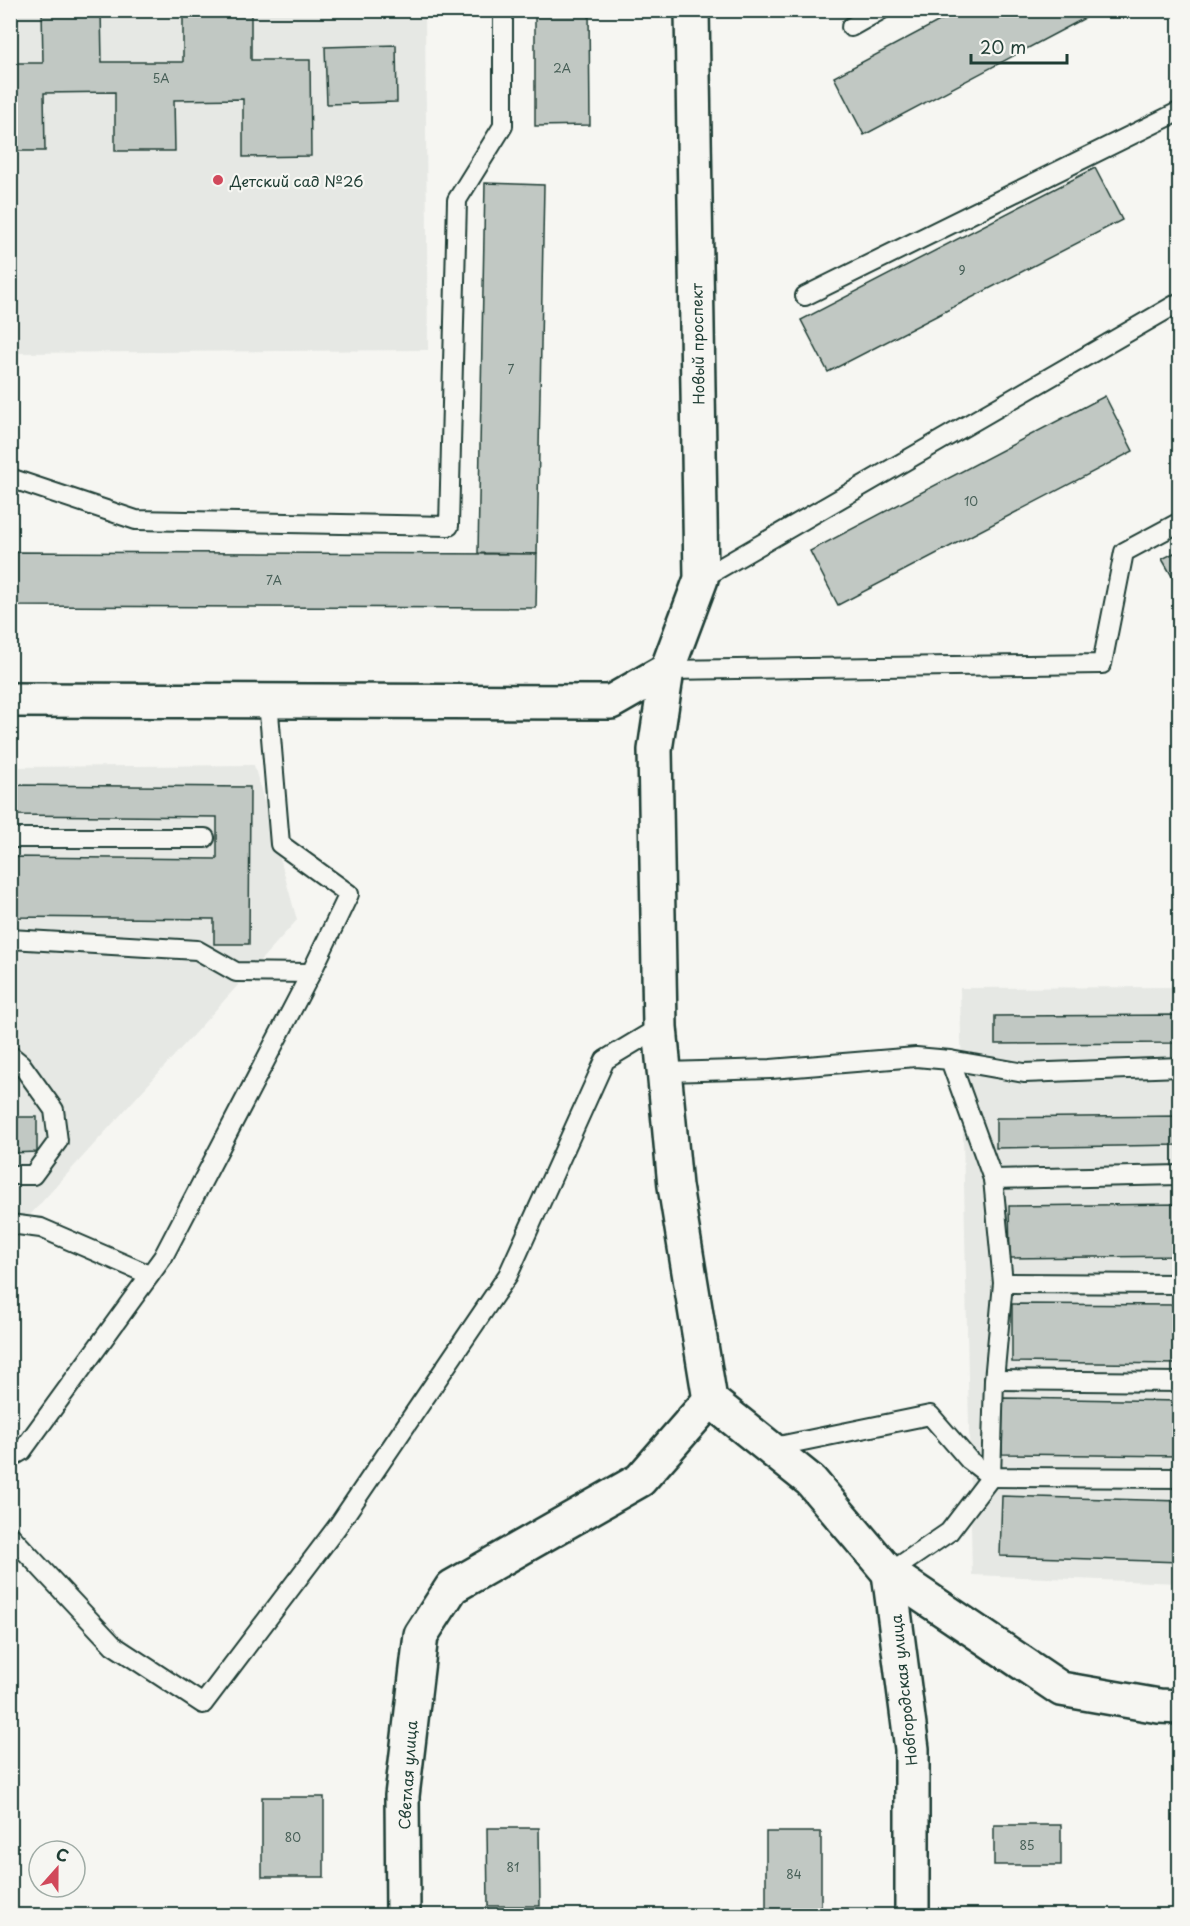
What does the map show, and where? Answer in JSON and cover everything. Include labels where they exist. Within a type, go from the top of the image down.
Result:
[{"type":"street","name":"Новый проспект","points":[[692,10],[701,579],[667,670],[655,750],[660,1027],[675,1186],[710,1400]]},
{"type":"street","points":[[10,700],[611,702],[667,670]]},
{"type":"street","points":[[710,1400],[811,1481],[889,1573],[1061,1689],[1159,1706],[1179,1707]]},
{"type":"street","name":"Светлая улица","points":[[403,1916],[402,1796],[421,1635],[452,1587],[640,1480],[710,1400]]},
{"type":"street","name":"Новгородская улица","points":[[889,1573],[912,1749],[912,1916]]},
{"type":"lane","points":[[10,478],[136,520],[449,525],[456,200],[503,126],[503,10]]},
{"type":"lane","points":[[851,27],[881,10]]},
{"type":"lane","points":[[805,296],[1179,111]]},
{"type":"lane","points":[[701,579],[1179,302]]},
{"type":"lane","points":[[667,670],[1102,664],[1124,552],[1179,522]]},
{"type":"lane","points":[[10,1458],[22,1451],[164,1257],[312,973],[348,894],[280,844],[268,701]]},
{"type":"lane","points":[[10,838],[205,838]]},
{"type":"lane","points":[[10,939],[197,950],[236,972],[312,973]]},
{"type":"lane","points":[[10,1535],[112,1645],[202,1704],[337,1527],[508,1275],[605,1060],[660,1027]]},
{"type":"lane","points":[[10,1055],[21,1064],[54,1110],[58,1141],[33,1175],[10,1175]]},
{"type":"lane","points":[[666,1072],[771,1069],[916,1058],[950,1060],[1024,1073],[1179,1067]]},
{"type":"lane","points":[[889,1573],[949,1532],[991,1477],[994,1380],[1003,1283],[993,1179],[950,1060]]},
{"type":"lane","points":[[993,1179],[1179,1175]]},
{"type":"lane","points":[[10,1224],[41,1228],[150,1275]]},
{"type":"lane","points":[[1003,1283],[1179,1284]]},
{"type":"lane","points":[[994,1380],[1179,1382]]},
{"type":"lane","points":[[770,1448],[930,1415],[969,1460],[991,1477],[1179,1478]]},
{"type":"shaded area","name":"Детский сад №26","points":[[10,11],[425,11],[428,350],[11,353]]},
{"type":"shaded area","points":[[254,765],[297,920],[11,1236],[11,767]]},
{"type":"shaded area","points":[[1179,987],[1179,1583],[972,1575],[960,988]]},
{"type":"building","points":[[42,10],[101,10],[102,62],[183,62],[183,10],[251,10],[251,60],[310,60],[311,156],[243,157],[243,99],[174,100],[175,151],[115,151],[115,92],[44,93],[45,151],[10,151],[10,63],[43,63]]},
{"type":"building","points":[[535,10],[589,10],[590,125],[535,126]]},
{"type":"building","points":[[960,10],[1100,10],[864,135],[834,77]]},
{"type":"building","points":[[396,45],[397,102],[327,104],[325,47]]},
{"type":"building","points":[[1095,168],[1122,220],[828,372],[801,320]]},
{"type":"building","points":[[485,183],[544,185],[537,554],[478,553]]},
{"type":"building","points":[[1105,396],[1133,451],[838,605],[810,551]]},
{"type":"building","points":[[1180,550],[1180,590],[1162,559]]},
{"type":"building","points":[[10,552],[537,554],[536,608],[10,606]]},
{"type":"building","points":[[10,785],[250,787],[249,944],[214,944],[214,919],[10,917],[10,857],[217,859],[217,817],[10,815]]},
{"type":"building","points":[[1180,1015],[1180,1043],[995,1044],[995,1016]]},
{"type":"building","points":[[1180,1116],[1180,1145],[996,1148],[996,1118]]},
{"type":"building","points":[[10,1117],[37,1117],[37,1152],[10,1153]]},
{"type":"building","points":[[1180,1204],[1180,1256],[1010,1258],[1009,1206]]},
{"type":"building","points":[[1012,1304],[1180,1305],[1180,1364],[1012,1362]]},
{"type":"building","points":[[1003,1398],[1180,1401],[1180,1456],[1002,1454]]},
{"type":"building","points":[[1002,1496],[1180,1501],[1180,1562],[1000,1556]]},
{"type":"building","points":[[262,1797],[324,1797],[324,1877],[262,1877]]},
{"type":"building","points":[[994,1825],[1061,1825],[1061,1865],[994,1865]]},
{"type":"building","points":[[487,1828],[539,1828],[540,1906],[488,1906]]},
{"type":"building","points":[[766,1832],[821,1832],[821,1916],[766,1916]]},
{"type":"place","name":"Детский сад №26","points":[[218,180]]}]
